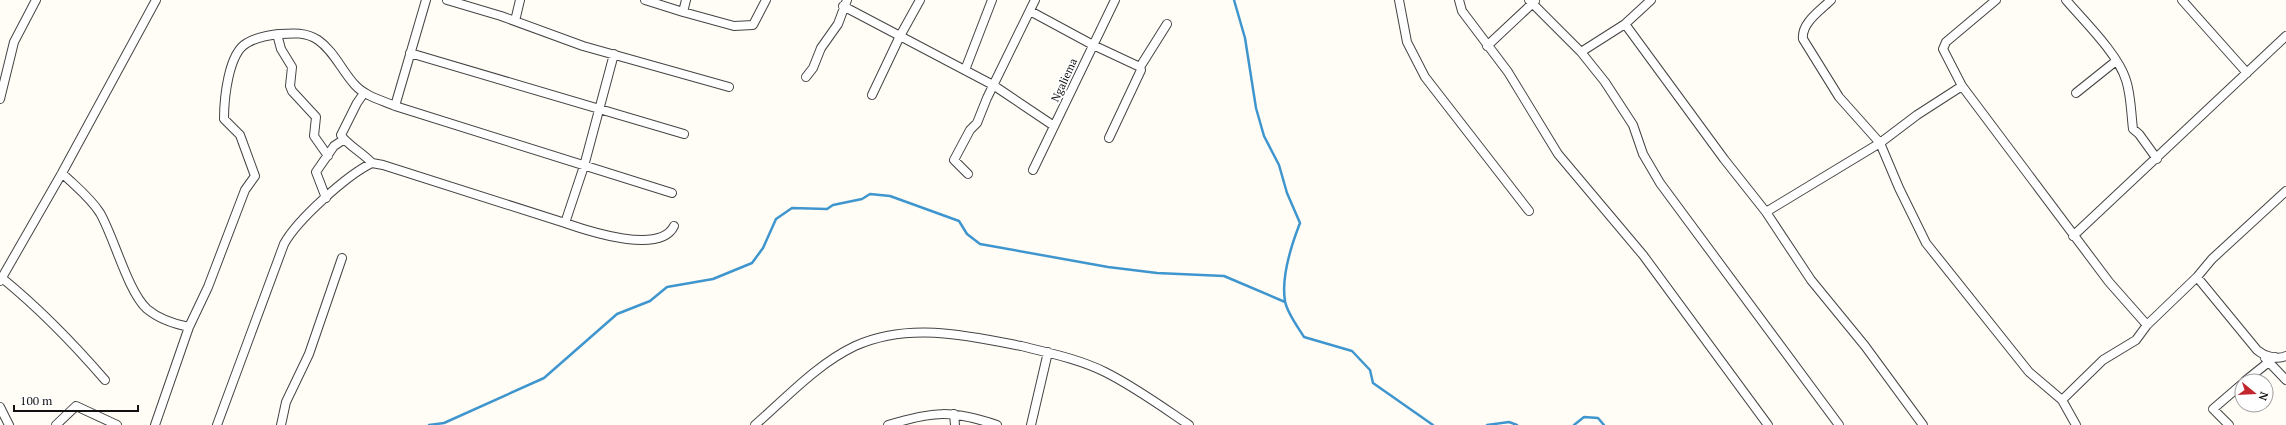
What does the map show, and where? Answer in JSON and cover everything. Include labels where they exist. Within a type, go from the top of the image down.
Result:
[{"type":"street","points":[[0,100],[14,42],[36,0]]},
{"type":"street","points":[[105,380],[58,327],[1,280],[62,173],[156,0]]},
{"type":"street","points":[[395,106],[426,0]]},
{"type":"street","points":[[447,0],[515,21],[583,46],[729,87]]},
{"type":"street","points":[[515,21],[520,0]]},
{"type":"street","points":[[645,0],[734,26],[753,25],[766,0]]},
{"type":"street","points":[[683,12],[686,0]]},
{"type":"street","points":[[872,95],[900,36],[920,0]]},
{"type":"street","points":[[965,70],[992,0]]},
{"type":"street","points":[[968,174],[954,160],[970,130],[977,123],[993,85],[1035,0]]},
{"type":"street","name":"Ngaliema","points":[[1033,170],[1115,0]]},
{"type":"street","points":[[1399,0],[1407,42],[1425,77],[1529,211]]},
{"type":"street","points":[[1459,0],[1462,11],[1508,72],[1558,154],[1643,255],[1768,425]]},
{"type":"street","points":[[1581,52],[1625,24],[1651,0]]},
{"type":"street","points":[[1831,0],[1808,23],[1802,33],[1803,39],[1839,97],[1880,143],[1899,188],[1926,243],[2024,366],[2044,387],[2062,400],[2076,425]]},
{"type":"street","points":[[1996,0],[1944,45],[1943,49],[1962,86],[2073,236],[2109,282],[2147,325]]},
{"type":"street","points":[[2066,0],[2102,41],[2116,61],[2126,80],[2133,129],[2139,134],[2157,159]]},
{"type":"street","points":[[2182,0],[2247,72]]},
{"type":"street","points":[[1488,46],[1532,1],[1581,52],[1604,82],[1633,125],[1643,154],[1660,183],[1839,425]]},
{"type":"street","points":[[806,77],[813,68],[821,48],[838,24],[845,3],[900,36],[993,85],[1054,126]]},
{"type":"street","points":[[1030,11],[1093,45],[1140,67]]},
{"type":"street","points":[[1110,138],[1141,70],[1140,67],[1167,24]]},
{"type":"street","points":[[1625,24],[1724,159],[1766,212],[1812,280],[1865,346],[1923,425]]},
{"type":"street","points":[[155,425],[189,327],[208,287],[245,190],[255,176],[240,135],[224,120],[224,101],[229,74],[236,56],[246,43],[277,34],[300,32],[317,39],[340,63],[354,84],[364,93],[395,106],[672,193]]},
{"type":"street","points":[[277,34],[281,49],[292,67],[290,86],[294,95],[316,117],[314,136],[328,156]]},
{"type":"street","points":[[2073,236],[2157,159],[2286,36]]},
{"type":"street","points":[[410,53],[684,134]]},
{"type":"street","points":[[565,223],[584,166],[614,54]]},
{"type":"street","points":[[2076,93],[2116,61]]},
{"type":"street","points":[[1766,212],[1880,143],[1916,115],[1962,86]]},
{"type":"street","points":[[364,93],[341,135],[343,140],[362,153],[372,163],[608,236],[660,239],[668,235],[674,226]]},
{"type":"street","points":[[326,198],[316,172],[334,146],[343,140]]},
{"type":"street","points":[[216,425],[284,244],[296,227],[346,179],[372,163]]},
{"type":"street","points":[[62,173],[94,203],[101,215],[134,288],[147,308],[169,322],[189,327]]},
{"type":"street","points":[[2062,400],[2103,360],[2136,340],[2147,325],[2197,277],[2212,259],[2286,191]]},
{"type":"street","points":[[281,425],[286,402],[309,354],[342,258]]},
{"type":"street","points":[[2197,277],[2265,359],[2286,380]]},
{"type":"street","points":[[755,425],[827,363],[855,346],[885,336],[914,332],[965,334],[1048,352],[1103,371],[1132,386],[1189,425]]},
{"type":"street","points":[[1031,425],[1048,352]]},
{"type":"street","points":[[2252,373],[2265,359],[2286,356]]},
{"type":"street","points":[[2229,425],[2213,409],[2234,391]]},
{"type":"street","points":[[56,425],[76,406],[117,425]]},
{"type":"street","points":[[0,407],[9,425]]},
{"type":"street","points":[[888,425],[916,416],[944,413],[954,414],[997,425]]},
{"type":"street","points":[[954,414],[954,425]]},
{"type":"waterway","points":[[1234,0],[1245,38],[1256,108],[1264,136],[1279,165],[1287,193],[1300,223],[1290,251],[1284,282],[1286,306],[1304,337],[1352,351],[1370,370],[1373,383],[1433,425]]},
{"type":"waterway","points":[[429,425],[444,423],[544,378],[617,314],[650,301],[667,287],[713,279],[752,263],[763,248],[776,219],[792,208],[827,209],[833,205],[862,199],[870,194],[890,196],[959,221],[967,234],[980,244],[1108,267],[1157,273],[1224,276],[1285,302]]},
{"type":"waterway","points":[[1574,425],[1584,417],[1598,418],[1604,425]]},
{"type":"waterway","points":[[1487,425],[1509,422],[1517,425]]}]
